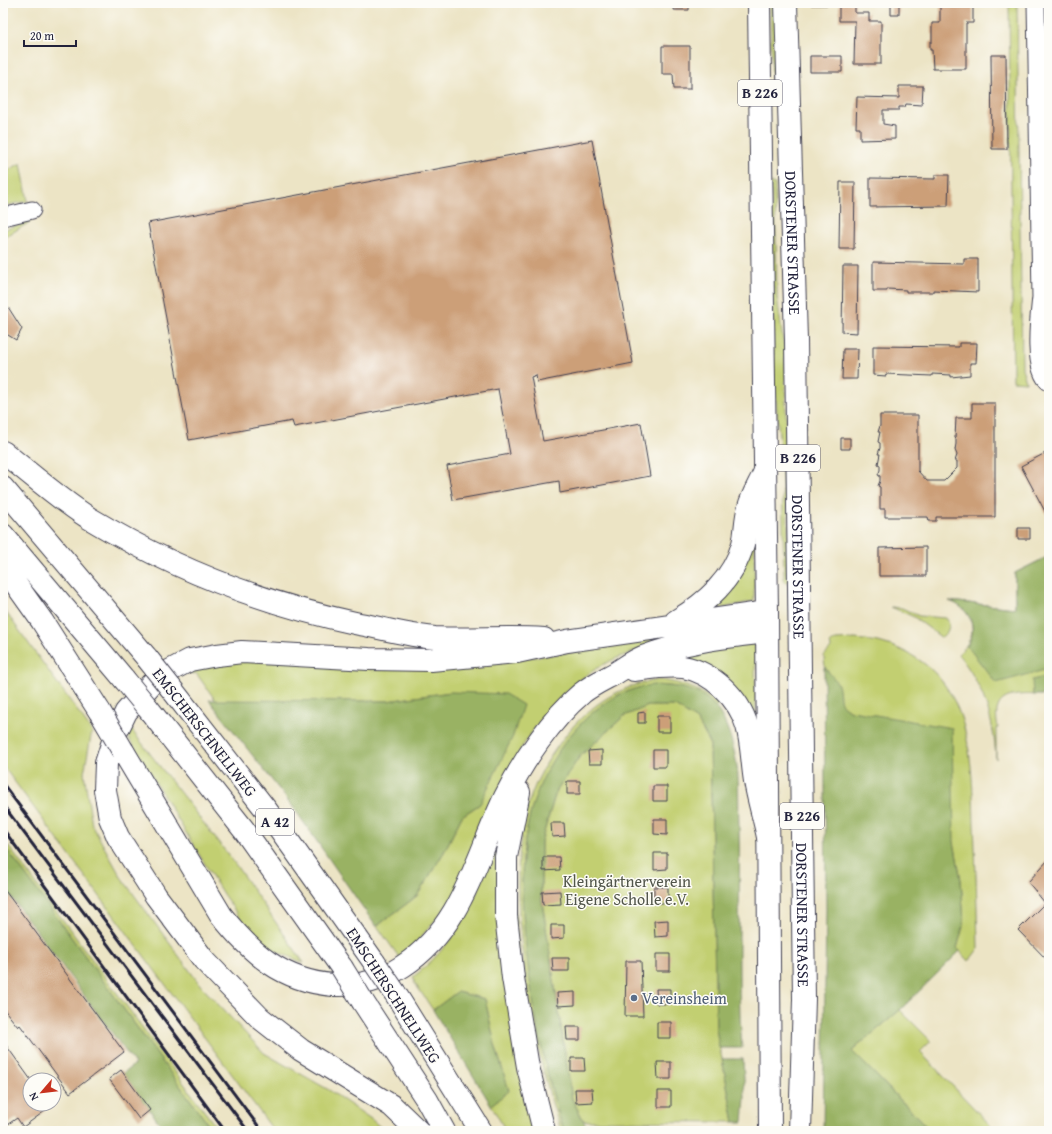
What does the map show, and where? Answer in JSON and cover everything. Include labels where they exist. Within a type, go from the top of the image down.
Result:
[{"type":"main road","name":"DORSTENER STRASSE","points":[[759,3],[767,622],[770,1131]]},
{"type":"main road","name":"DORSTENER STRASSE","points":[[786,3],[796,304],[800,622],[804,1000],[800,1131]]},
{"type":"main road","points":[[3,452],[41,483],[88,517],[159,557],[240,591],[282,606],[435,638],[515,637],[567,641]]},
{"type":"main road","points":[[668,626],[706,601],[721,586],[732,569],[743,543],[749,507],[765,471]]},
{"type":"main road","name":"EMSCHERSCHNELLWEG","points":[[3,488],[147,658],[267,811],[395,993],[481,1131]]},
{"type":"main road","name":"A 42","points":[[3,535],[147,707],[244,830],[342,968],[427,1100],[444,1131]]},
{"type":"main road","points":[[3,566],[42,621],[100,712],[205,890],[238,937],[255,953],[273,966],[300,979],[324,984],[350,986],[367,984],[390,975],[418,956],[436,939],[453,916],[477,866],[505,797],[535,748],[555,720],[582,693],[641,658],[656,653],[740,635],[767,622]]},
{"type":"main road","points":[[418,1131],[392,1106],[301,1050],[260,1018],[204,960],[156,896],[118,838],[110,818],[105,790],[109,756],[115,735],[126,712],[154,681],[171,670],[190,660],[217,655],[242,652],[431,660],[517,652],[567,641],[668,626],[800,622]]},
{"type":"main road","points":[[615,673],[658,667],[683,668],[707,676],[726,692],[740,711],[747,726],[755,782],[768,837]]},
{"type":"main road","points":[[535,748],[519,791],[506,858],[506,916],[512,978],[528,1067],[544,1131]]},
{"type":"street","points":[[1036,3],[1045,304],[1038,333],[1040,367],[1042,374],[1049,382]]},
{"type":"street","points":[[3,217],[32,210]]},
{"type":"green space","points":[[770,3],[776,3],[779,88],[772,88]]},
{"type":"green space","points":[[1009,3],[1017,3],[1022,368],[1026,382],[1013,381]]},
{"type":"green space","points":[[21,163],[28,201],[3,206],[3,173]]},
{"type":"green space","points":[[771,183],[775,184],[777,297],[785,354],[788,583],[784,581],[782,469],[774,379]]},
{"type":"green space","points":[[31,220],[32,221],[3,238],[3,230]]},
{"type":"green space","points":[[755,527],[754,601],[709,611]]},
{"type":"green space","points":[[1049,556],[1049,695],[1010,696],[1003,700],[998,706],[996,715],[998,728],[996,728],[996,759],[993,730],[986,703],[974,678],[958,654],[965,647],[972,632],[970,617],[965,610],[949,601],[1015,608],[1015,573]]},
{"type":"green space","points":[[1049,556],[1049,663],[1047,668],[996,683],[967,646],[971,639],[972,632],[970,619],[962,608],[949,601],[1015,608],[1015,573]]},
{"type":"green space","points":[[891,607],[902,608],[919,616],[946,618],[949,626],[942,638],[914,617]]},
{"type":"green space","points":[[3,608],[92,731],[84,773],[92,825],[121,877],[201,986],[264,1053],[329,1090],[371,1119],[385,1131],[274,1131],[3,766]]},
{"type":"green space","points":[[736,621],[622,656],[606,663],[590,673],[563,695],[528,737],[519,752],[458,894],[401,960],[377,926],[417,896],[444,852],[462,816],[480,804],[451,692],[387,701],[216,701],[196,673],[192,674],[187,668],[216,660],[536,657],[599,648]]},
{"type":"green space","points":[[855,639],[882,643],[911,655],[933,671],[949,692],[960,715],[967,741],[973,797],[978,949],[969,961],[957,948],[964,923],[961,880],[954,842],[852,711],[842,705],[839,699],[838,688],[826,668],[824,656],[831,648],[830,643],[836,640]]},
{"type":"green space","points":[[752,643],[755,646],[756,721],[672,658]]},
{"type":"green space","points":[[824,667],[838,685],[840,701],[844,706],[852,711],[952,728],[954,842],[961,880],[964,923],[957,948],[960,951],[900,1010],[852,1051],[931,1131],[823,1131],[826,909]]},
{"type":"green space","points":[[1049,676],[1049,695],[1033,695],[1032,680]]},
{"type":"green space","points":[[660,680],[677,683],[691,688],[705,694],[719,704],[715,707],[697,693],[686,689],[663,686],[639,688],[620,694],[613,698],[592,713],[567,740],[550,767],[539,790],[531,813],[523,860],[522,883],[525,932],[537,1023],[551,1088],[564,1131],[561,1131],[553,1107],[535,1036],[521,939],[518,865],[524,821],[530,798],[540,776],[552,755],[575,724],[596,705],[620,691],[646,682]]},
{"type":"green space","points":[[653,685],[683,688],[704,696],[710,701],[719,712],[729,733],[737,764],[739,855],[739,993],[742,1048],[719,1048],[716,1028],[710,743],[697,720],[675,706],[648,706],[624,716],[580,756],[556,792],[541,842],[541,895],[572,1099],[589,1131],[564,1131],[552,1090],[538,1029],[528,966],[522,872],[530,813],[540,785],[554,757],[582,722],[609,700],[630,690]]},
{"type":"green space","points":[[451,692],[505,694],[523,705],[513,736],[480,804],[462,816],[444,852],[417,896],[377,926],[293,807],[209,700],[387,701]]},
{"type":"green space","name":"Kleingärtnerverein Eigene Scholle e.V.","points":[[648,706],[675,706],[697,720],[710,743],[716,1028],[734,1122],[584,1121],[572,1099],[541,895],[541,842],[556,792],[580,756],[624,716]]},
{"type":"green space","points":[[131,729],[233,861],[304,963],[273,950],[247,928],[223,894],[128,737]]},
{"type":"green space","points":[[505,817],[538,1131],[506,1131],[491,1105],[509,1091],[495,1045],[485,999],[457,992],[433,1010],[414,982],[413,977],[432,961],[460,924],[480,884]]},
{"type":"green space","points":[[3,839],[219,1131],[213,1131],[3,844]]},
{"type":"green space","points":[[3,844],[213,1131],[165,1131],[123,1073],[135,1064],[3,886]]},
{"type":"green space","points":[[457,992],[485,999],[495,1045],[509,1091],[491,1105],[433,1010]]},
{"type":"green space","points":[[900,1010],[931,1041],[920,1052],[996,1131],[931,1131],[852,1051]]},
{"type":"green space","points":[[722,1059],[743,1059],[745,1098],[743,1122],[734,1122]]},
{"type":"building","points":[[674,3],[689,3],[689,10],[674,10]]},
{"type":"building","points":[[811,3],[835,3],[835,5],[811,5]]},
{"type":"building","points":[[839,3],[855,3],[855,13],[869,13],[869,21],[881,21],[881,64],[854,64],[855,21],[839,21]]},
{"type":"building","points":[[891,3],[899,3],[899,15],[891,15]]},
{"type":"building","points":[[940,3],[973,3],[973,23],[966,23],[966,69],[933,69],[932,50],[930,50],[930,42],[932,42],[932,23],[940,23]]},
{"type":"building","points":[[662,46],[690,46],[690,89],[674,89],[673,74],[662,74]]},
{"type":"building","points":[[991,55],[1006,55],[1007,149],[992,149]]},
{"type":"building","points":[[810,56],[842,56],[842,72],[810,72]]},
{"type":"building","points":[[899,86],[923,86],[922,105],[906,104],[905,107],[899,107],[899,110],[883,110],[883,124],[895,126],[895,139],[860,140],[860,128],[856,128],[857,97],[899,98]]},
{"type":"building","points":[[592,140],[633,363],[537,382],[536,375],[531,377],[543,441],[641,423],[650,476],[560,493],[559,481],[453,500],[447,466],[510,454],[498,389],[294,427],[292,421],[189,440],[148,223]]},
{"type":"building","points":[[935,175],[949,175],[948,206],[870,207],[870,178],[935,179]]},
{"type":"building","points":[[840,182],[855,182],[854,249],[839,249]]},
{"type":"building","points":[[964,259],[978,259],[978,292],[933,290],[933,292],[906,292],[906,290],[887,289],[887,291],[873,291],[873,262],[964,264]]},
{"type":"building","points":[[843,266],[858,266],[857,333],[842,332]]},
{"type":"building","points":[[8,307],[22,329],[16,340],[3,332],[3,310]]},
{"type":"building","points":[[959,343],[977,343],[976,363],[970,363],[970,375],[951,377],[951,375],[932,374],[932,376],[886,374],[886,376],[873,375],[873,346],[959,347]]},
{"type":"building","points":[[843,349],[858,349],[857,379],[842,379]]},
{"type":"building","points":[[972,403],[995,403],[995,517],[936,517],[936,521],[929,521],[928,517],[885,517],[885,509],[880,509],[880,487],[878,486],[880,481],[880,476],[878,475],[880,465],[878,464],[880,454],[878,454],[880,443],[878,442],[880,432],[878,432],[880,426],[880,415],[918,415],[918,471],[927,481],[944,481],[957,468],[957,461],[955,461],[957,455],[955,450],[956,418],[972,418]]},
{"type":"building","points":[[841,438],[850,438],[850,449],[841,449]]},
{"type":"building","points":[[1049,451],[1049,519],[1021,466]]},
{"type":"building","points":[[1018,528],[1030,528],[1030,539],[1018,539]]},
{"type":"building","points":[[926,547],[926,576],[879,576],[879,548]]},
{"type":"building","points":[[645,712],[645,723],[638,723],[638,713]]},
{"type":"building","points":[[657,716],[670,716],[670,732],[657,732]]},
{"type":"building","points":[[602,750],[602,764],[589,764],[588,751]]},
{"type":"building","points":[[653,750],[666,750],[666,767],[653,767]]},
{"type":"building","points":[[567,781],[580,781],[580,794],[567,794]]},
{"type":"building","points":[[653,786],[667,786],[667,801],[653,801]]},
{"type":"building","points":[[654,819],[667,819],[667,835],[654,834]]},
{"type":"building","points":[[551,823],[564,823],[565,836],[552,837]]},
{"type":"building","points":[[654,853],[667,853],[667,869],[654,870]]},
{"type":"building","points":[[543,857],[559,857],[560,870],[543,871]]},
{"type":"building","points":[[1049,859],[1049,962],[1018,930],[1045,903],[1028,882]]},
{"type":"building","points":[[654,887],[668,887],[668,903],[654,903]]},
{"type":"building","points":[[3,888],[124,1052],[70,1093],[62,1082],[62,1072],[55,1072],[20,1025],[18,1027],[3,1008]]},
{"type":"building","points":[[560,891],[561,904],[543,905],[542,892]]},
{"type":"building","points":[[668,920],[668,936],[655,937],[654,921]]},
{"type":"building","points":[[551,925],[564,925],[564,938],[551,939]]},
{"type":"building","points":[[656,954],[670,954],[670,971],[656,971]]},
{"type":"building","points":[[552,958],[569,958],[569,971],[553,971]]},
{"type":"building","name":"Vereinsheim","points":[[626,961],[641,961],[643,1016],[625,1016]]},
{"type":"building","points":[[656,989],[670,989],[670,1004],[657,1004]]},
{"type":"building","points":[[575,992],[575,1005],[558,1006],[557,993]]},
{"type":"building","points":[[657,1022],[671,1022],[671,1038],[657,1038]]},
{"type":"building","points":[[566,1027],[580,1027],[580,1040],[567,1040]]},
{"type":"building","points":[[3,1041],[25,1072],[22,1072],[22,1112],[44,1112],[23,1127],[17,1118],[4,1127],[6,1131],[3,1131]]},
{"type":"building","points":[[571,1058],[584,1058],[585,1071],[571,1071]]},
{"type":"building","points":[[657,1062],[671,1062],[671,1079],[658,1079]]},
{"type":"building","points":[[121,1070],[150,1110],[139,1119],[109,1079]]},
{"type":"building","points":[[575,1089],[592,1089],[593,1102],[576,1103]]},
{"type":"building","points":[[658,1091],[671,1091],[671,1107],[658,1107]]},
{"type":"building","points":[[688,1129],[712,1129],[712,1131],[689,1131]]},
{"type":"railway","points":[[3,784],[262,1131]]},
{"type":"railway","points":[[3,805],[248,1131]]},
{"type":"railway","points":[[3,829],[225,1131]]},
{"type":"place","name":"Vereinsheim","points":[[634,998]]}]
